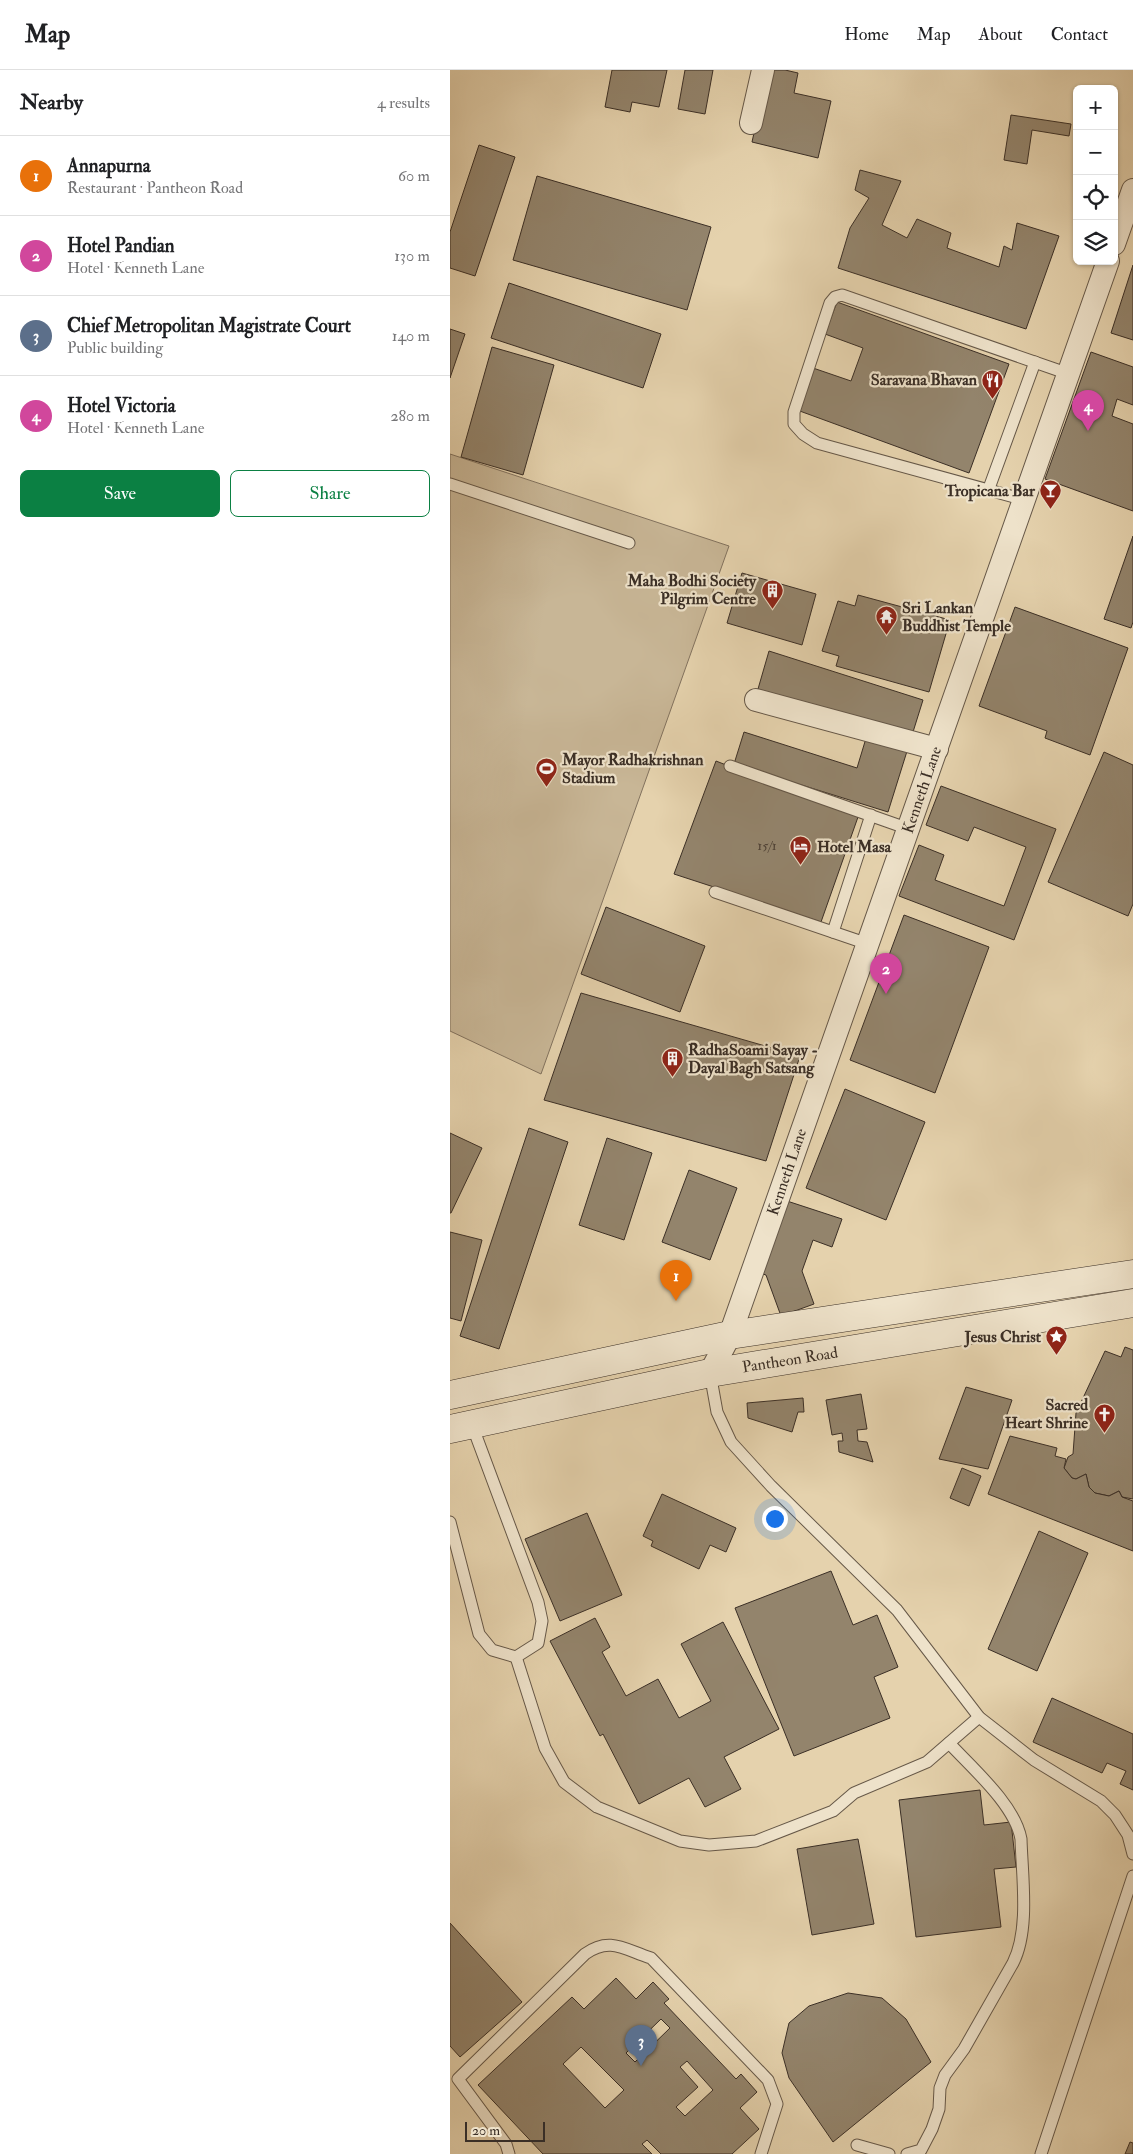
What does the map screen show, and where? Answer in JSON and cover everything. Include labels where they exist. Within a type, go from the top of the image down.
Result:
[{"type":"main road","name":"Pantheon Road","points":[[450,1395],[730,1335],[1133,1274]]},
{"type":"main road","name":"Pantheon Road","points":[[461,1427],[710,1373],[1133,1303]]},
{"type":"street","points":[[751,123],[763,70]]},
{"type":"street","points":[[1118,233],[1133,190]]},
{"type":"street","name":"Kenneth Lane","points":[[710,1373],[730,1335],[1107,265]]},
{"type":"street","points":[[756,700],[937,749]]},
{"type":"lane","points":[[1025,500],[816,443],[803,434],[794,424],[794,412],[830,303],[835,297],[842,295],[1069,374]]},
{"type":"lane","points":[[988,490],[1035,362]]},
{"type":"lane","points":[[450,484],[629,543]]},
{"type":"lane","points":[[730,766],[909,829]]},
{"type":"lane","points":[[833,932],[871,815]]},
{"type":"lane","points":[[716,892],[868,944]]},
{"type":"lane","points":[[710,1373],[717,1412],[731,1442],[771,1486],[897,1610],[979,1717],[1034,1760],[1101,1800],[1115,1815],[1128,1835],[1133,1854]]},
{"type":"lane","points":[[450,1522],[479,1634],[492,1650],[516,1657],[538,1643],[542,1621],[540,1612],[461,1427]]},
{"type":"lane","points":[[516,1657],[545,1748],[564,1782],[597,1807],[680,1841],[708,1845],[756,1841],[834,1811],[854,1793],[927,1762],[979,1717]]},
{"type":"lane","points":[[907,2154],[921,2150],[932,2129],[939,2109],[940,2088],[945,2075],[964,2048],[1013,1964],[1020,1951],[1023,1934],[1021,1839],[1018,1825],[1008,1808],[949,1743]]},
{"type":"lane","points":[[1041,2154],[1133,1876]]},
{"type":"lane","points":[[509,2154],[506,2144],[454,2075],[597,1945],[624,1948],[651,1958],[768,2080],[777,2104],[761,2154]]},
{"type":"lane","points":[[857,2145],[888,2154]]},
{"type":"shaded area","name":"Mayor Radhakrishnan Stadium","points":[[450,454],[729,546],[541,1074],[450,1031]]},
{"type":"building","points":[[612,70],[667,70],[659,107],[632,102],[630,112],[605,107]]},
{"type":"building","points":[[685,70],[713,70],[705,114],[678,109]]},
{"type":"building","points":[[768,70],[785,70],[798,73],[794,93],[831,101],[818,158],[752,142]]},
{"type":"building","points":[[1011,115],[1071,124],[1069,136],[1032,130],[1027,164],[1004,160]]},
{"type":"building","points":[[479,145],[515,157],[475,276],[450,268],[450,232]]},
{"type":"building","points":[[860,170],[901,181],[882,225],[907,238],[917,219],[951,233],[947,248],[999,267],[1004,246],[1012,250],[1017,223],[1059,236],[1026,329],[838,268],[850,228],[869,198],[855,190]]},
{"type":"building","points":[[537,176],[711,227],[687,310],[513,260]]},
{"type":"building","points":[[1133,265],[1133,340],[1111,333]]},
{"type":"building","points":[[509,283],[661,334],[643,388],[491,338]]},
{"type":"building","points":[[837,302],[1009,364],[969,473],[797,410],[813,368],[851,381],[863,348],[825,334]]},
{"type":"building","points":[[450,329],[465,334],[450,378]]},
{"type":"building","points":[[492,347],[554,365],[523,475],[461,457]]},
{"type":"building","points":[[1091,352],[1133,367],[1133,405],[1117,399],[1112,416],[1133,424],[1133,511],[1045,479]]},
{"type":"building","points":[[1133,536],[1133,622],[1131,628],[1104,619]]},
{"type":"building","name":"Maha Bodhi Society Pilgrim Centre","points":[[742,573],[816,594],[802,645],[727,623]]},
{"type":"building","name":"Sri Lankan Buddhist Temple","points":[[858,595],[950,620],[929,692],[836,666],[839,656],[822,651],[838,601],[855,606]]},
{"type":"building","points":[[1015,607],[1128,648],[1090,755],[1045,738],[1047,731],[979,706]]},
{"type":"building","points":[[769,651],[923,700],[888,812],[734,764],[744,732],[857,768],[870,725],[758,689]]},
{"type":"building","points":[[1104,752],[1133,765],[1133,904],[1128,916],[1048,882]]},
{"type":"building","points":[[716,761],[858,817],[821,922],[674,874]]},
{"type":"building","points":[[941,786],[1056,829],[1014,940],[899,896],[919,845],[944,855],[935,880],[1004,906],[1026,847],[974,827],[968,841],[926,825]]},
{"type":"building","points":[[606,907],[705,946],[680,1012],[581,974]]},
{"type":"building","points":[[904,915],[989,947],[935,1093],[850,1060]]},
{"type":"building","name":"RadhaSoami Sayay - Dayal Bagh Satsang","points":[[581,993],[800,1056],[766,1161],[544,1100]]},
{"type":"building","points":[[845,1089],[925,1122],[886,1220],[806,1188]]},
{"type":"building","points":[[529,1128],[568,1142],[499,1349],[460,1336]]},
{"type":"building","points":[[450,1133],[482,1148],[451,1213],[450,1213]]},
{"type":"building","points":[[607,1138],[652,1153],[624,1240],[579,1225]]},
{"type":"building","points":[[689,1170],[737,1188],[710,1260],[662,1242]]},
{"type":"building","points":[[787,1201],[842,1219],[832,1247],[813,1240],[802,1271],[814,1304],[781,1316],[766,1275],[760,1273]]},
{"type":"building","points":[[450,1232],[482,1240],[461,1321],[450,1318]]},
{"type":"building","name":"Sacred Heart Shrine","points":[[1125,1347],[1133,1350],[1133,1499],[1122,1497],[1119,1491],[1109,1496],[1095,1493],[1089,1487],[1086,1474],[1076,1479],[1072,1478],[1064,1468],[1068,1457],[1073,1454],[1076,1413],[1105,1351],[1121,1357]]},
{"type":"building","points":[[966,1387],[1012,1400],[988,1469],[939,1459]]},
{"type":"building","points":[[861,1394],[867,1429],[857,1430],[858,1441],[867,1442],[873,1462],[839,1452],[838,1441],[843,1441],[842,1433],[832,1435],[826,1400]]},
{"type":"building","points":[[803,1398],[804,1412],[798,1412],[792,1432],[748,1418],[747,1403]]},
{"type":"building","points":[[1010,1436],[1057,1448],[1055,1456],[1066,1459],[1064,1468],[1072,1478],[1076,1479],[1086,1474],[1089,1487],[1095,1493],[1109,1496],[1119,1491],[1122,1497],[1133,1501],[1133,1551],[988,1494]]},
{"type":"building","points":[[962,1468],[981,1476],[969,1506],[950,1498]]},
{"type":"building","points":[[662,1494],[736,1528],[726,1552],[710,1545],[699,1569],[651,1546],[653,1541],[643,1536]]},
{"type":"building","points":[[587,1513],[622,1595],[560,1621],[525,1539]]},
{"type":"building","points":[[1039,1531],[1088,1553],[1037,1671],[988,1649]]},
{"type":"building","points":[[831,1571],[853,1625],[877,1615],[898,1667],[874,1677],[890,1718],[794,1756],[735,1608]]},
{"type":"building","points":[[595,1618],[610,1647],[602,1652],[626,1696],[658,1679],[679,1718],[711,1701],[681,1644],[723,1622],[779,1729],[724,1757],[741,1789],[705,1807],[689,1778],[639,1804],[603,1734],[600,1736],[550,1641]]},
{"type":"building","points":[[1052,1698],[1133,1734],[1133,1790],[1120,1784],[1126,1771],[1107,1763],[1102,1773],[1033,1742]]},
{"type":"building","points":[[980,1790],[984,1825],[1011,1822],[1016,1867],[994,1869],[1001,1927],[916,1937],[899,1800]]},
{"type":"building","points":[[858,1839],[874,1924],[812,1935],[797,1849]]},
{"type":"building","points":[[450,1923],[522,2002],[460,2057],[450,2046]]},
{"type":"building","points":[[616,1978],[636,1999],[653,1982],[669,1999],[664,2003],[736,2079],[741,2074],[757,2092],[740,2108],[759,2129],[732,2154],[661,2154],[647,2140],[642,2144],[652,2154],[543,2154],[478,2085],[572,1997],[584,2009]],"holes":[[[661,2019],[670,2028],[635,2062],[626,2053]],[[581,2047],[624,2090],[605,2108],[563,2064]],[[687,2061],[713,2090],[685,2116],[676,2107],[698,2087],[680,2067]]]},
{"type":"building","points":[[848,1993],[882,1998],[906,2019],[931,2062],[833,2142],[789,2078],[782,2053],[789,2023],[809,2006]]},
{"type":"building","points":[[1130,2142],[1133,2143],[1133,2154],[1125,2154]]},
{"type":"place","name":"Saravana Bhavan","points":[[993,399]]},
{"type":"place","name":"Hotel Victoria","points":[[1088,431]]},
{"type":"place","name":"Tropicana Bar","points":[[1051,510]]},
{"type":"place","name":"Maha Bodhi Society Pilgrim Centre","points":[[772,609]]},
{"type":"place","name":"Sri Lankan Buddhist Temple","points":[[886,636]]},
{"type":"place","name":"Mayor Radhakrishnan Stadium","points":[[546,788]]},
{"type":"place","name":"Hotel Masa","points":[[801,866]]},
{"type":"place","name":"Hotel Pandian","points":[[886,994]]},
{"type":"place","name":"RadhaSoami Sayay - Dayal Bagh Satsang","points":[[672,1078]]},
{"type":"place","name":"Annapurna","points":[[676,1301]]},
{"type":"place","name":"Jesus Christ","points":[[1057,1356]]},
{"type":"place","name":"Sacred Heart Shrine","points":[[1104,1433]]},
{"type":"place","name":"Chief Metropolitan Magistrate Court","points":[[641,2066]]}]
